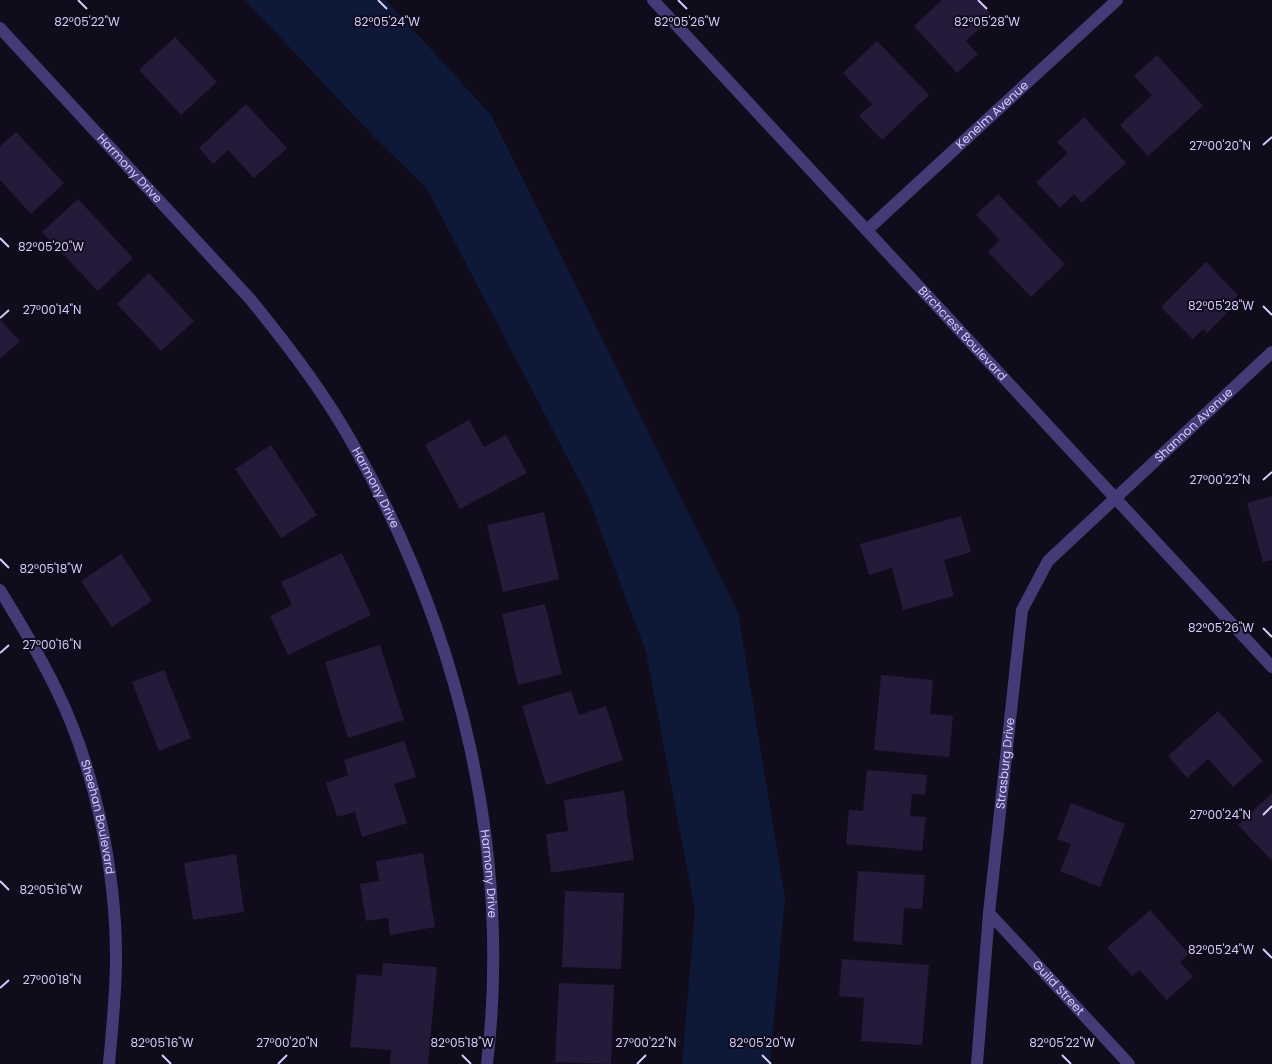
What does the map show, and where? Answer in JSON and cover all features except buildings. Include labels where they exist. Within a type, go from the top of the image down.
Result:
[{"type":"street","name":"Birchcrest Boulevard","points":[[654,0],[1272,667]]},
{"type":"street","name":"Kenelm Avenue","points":[[867,230],[1117,0]]},
{"type":"street","name":"Harmony Drive","points":[[0,28],[251,300],[316,385],[354,446],[380,494],[410,559],[442,643],[466,730],[480,801],[489,872],[493,962],[491,1034],[487,1064]]},
{"type":"street","name":"Shannon Avenue","points":[[1115,498],[1272,352]]},
{"type":"street","name":"Strasburg Drive","points":[[977,1064],[989,913],[1022,610],[1048,561],[1115,498]]},
{"type":"street","name":"Sheehan Boulevard","points":[[0,590],[31,640],[57,691],[78,744],[95,799],[107,855],[114,911],[116,957],[108,1064]]},
{"type":"street","name":"Guild Street","points":[[989,913],[1129,1064]]},
{"type":"water","points":[[245,0],[386,0],[491,115],[738,612],[785,898],[770,1064],[682,1064],[695,911],[646,652],[588,497],[427,189],[374,137]]}]
